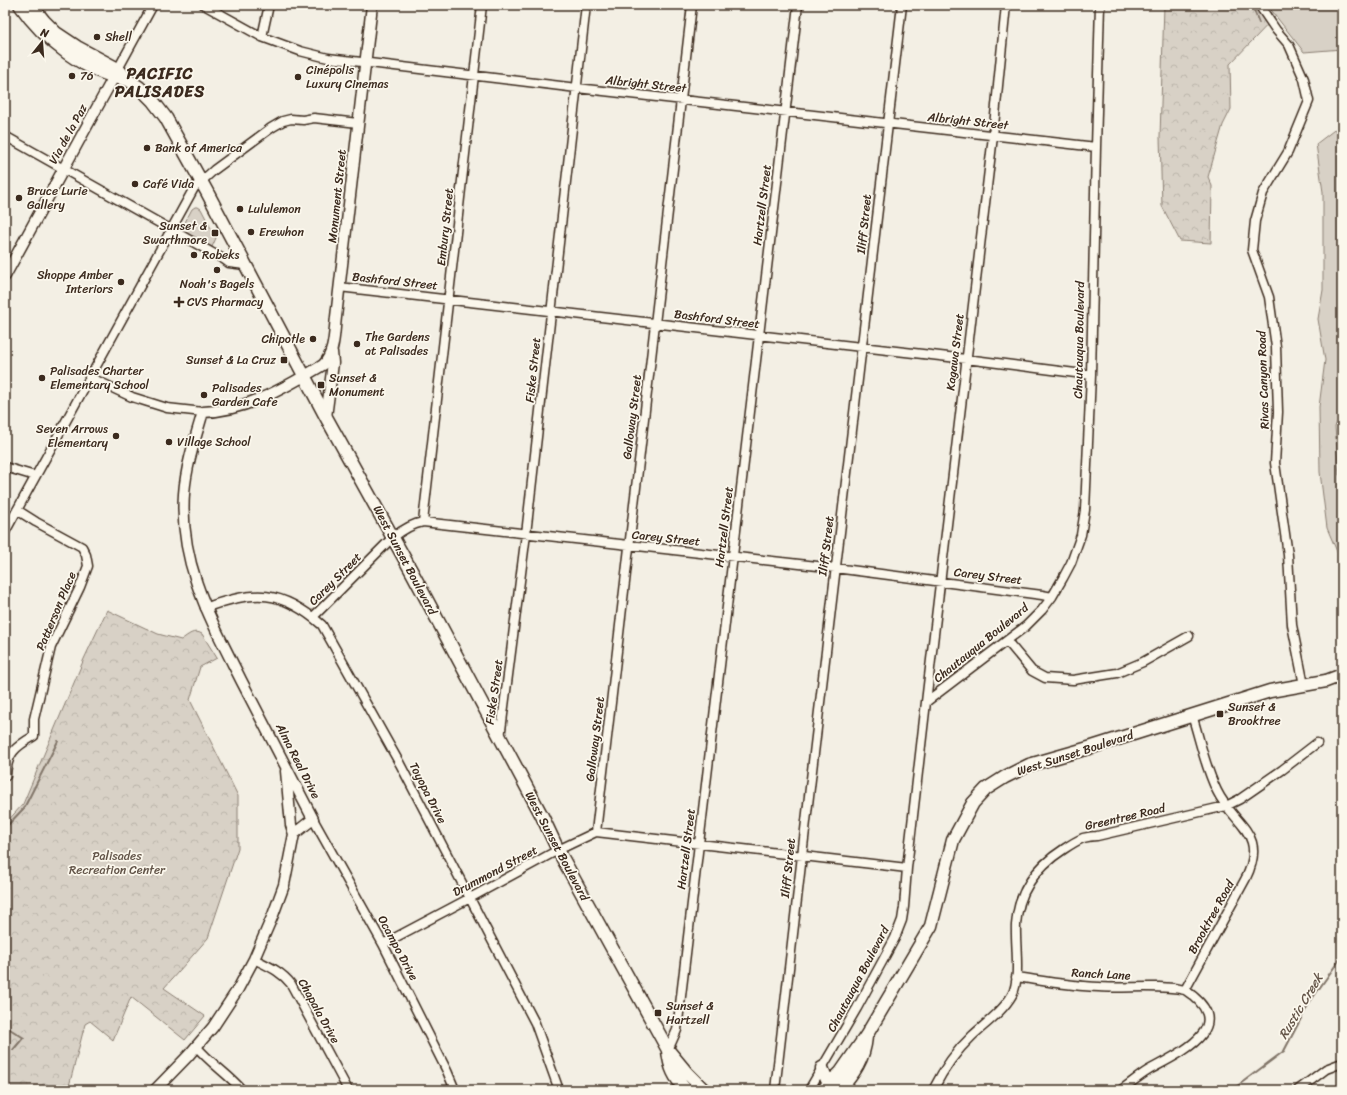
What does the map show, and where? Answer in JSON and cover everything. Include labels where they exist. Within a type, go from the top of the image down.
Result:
[{"type":"main road","name":"West Sunset Boulevard","points":[[20,5],[36,27],[60,49],[80,61],[128,80],[146,94],[166,118],[542,816],[558,850],[668,1050],[704,1090]]},
{"type":"main road","name":"West Sunset Boulevard","points":[[31,5],[56,33],[116,74]]},
{"type":"main road","name":"West Sunset Boulevard","points":[[823,1090],[841,1072],[866,1036],[931,926],[953,840],[973,803],[986,789],[1005,777],[1029,765],[1092,747],[1270,691],[1326,681],[1342,675]]},
{"type":"main road","name":"West Sunset Boulevard","points":[[839,1090],[856,1070],[865,1050],[866,1036]]},
{"type":"main road","name":"West Sunset Boulevard","points":[[668,1050],[670,1067],[684,1088]]},
{"type":"main road","points":[[822,1068],[827,1080],[832,1080],[841,1072]]},
{"type":"street","name":"Via de la Paz","points":[[5,276],[153,5]]},
{"type":"street","name":"Albright Street","points":[[204,5],[262,37],[310,54],[328,58],[680,100],[1096,147]]},
{"type":"street","points":[[262,37],[269,5]]},
{"type":"street","name":"Monument Street","points":[[203,412],[236,408],[253,402],[304,376],[327,361],[332,348],[372,5]]},
{"type":"street","name":"Embury Street","points":[[423,522],[482,5]]},
{"type":"street","name":"Fiske Street","points":[[500,738],[526,534],[586,5]]},
{"type":"street","name":"Galloway Street","points":[[596,832],[692,5]]},
{"type":"street","name":"Hartzell Street","points":[[668,1050],[677,1030],[798,5]]},
{"type":"street","name":"Iliff Street","points":[[775,1090],[902,5]]},
{"type":"street","name":"Kagawa Street","points":[[926,702],[993,136],[1006,5]]},
{"type":"street","name":"Chautauqua Boulevard","points":[[809,1090],[850,1020],[895,938],[904,907],[926,702],[1026,626],[1052,597],[1071,563],[1082,535],[1085,510],[1091,375],[1100,5]]},
{"type":"street","name":"Rivas Canyon Road","points":[[1259,5],[1276,30],[1289,45],[1304,79],[1309,101],[1288,152],[1263,193],[1255,222],[1252,250],[1269,297],[1276,347],[1278,412],[1275,463],[1288,555],[1292,625],[1304,685]]},
{"type":"street","points":[[5,532],[190,194],[201,181],[244,147],[278,124],[287,120],[314,118],[358,123]]},
{"type":"street","points":[[5,136],[229,262],[245,265]]},
{"type":"street","name":"Bashford Street","points":[[339,287],[966,359],[1091,375]]},
{"type":"street","points":[[326,417],[333,363],[332,348]]},
{"type":"street","points":[[89,377],[132,397],[160,406],[203,412]]},
{"type":"street","name":"Alma Real Drive","points":[[203,412],[188,468],[184,496],[189,562],[205,608],[314,819]]},
{"type":"street","points":[[5,467],[35,476]]},
{"type":"street","name":"Patterson Place","points":[[6,776],[6,765],[11,754],[22,743],[34,736],[34,719],[51,647],[80,587],[88,566],[86,555],[82,547],[17,510]]},
{"type":"street","name":"Carey Street","points":[[313,617],[392,538],[416,523],[423,522],[835,568],[1042,594],[1052,597]]},
{"type":"street","name":"Toyopa Drive","points":[[205,608],[220,602],[237,598],[261,595],[287,601],[302,608],[322,625],[400,764],[535,1023],[559,1090]]},
{"type":"street","points":[[1007,641],[1032,671],[1046,678],[1072,680],[1117,673],[1143,662],[1189,636]]},
{"type":"street","name":"Brooktree Road","points":[[1185,990],[1246,878],[1253,858],[1253,848],[1248,833],[1226,806],[1210,776],[1192,715]]},
{"type":"street","name":"Greentree Road","points":[[933,1090],[957,1053],[1009,1001],[1016,985],[1016,925],[1021,902],[1025,891],[1035,874],[1051,858],[1083,838],[1226,806],[1240,800],[1317,743]]},
{"type":"street","points":[[155,1090],[188,1056],[213,1027],[238,989],[254,959],[273,915],[284,885],[294,834],[291,825],[285,765]]},
{"type":"street","points":[[294,834],[314,819]]},
{"type":"street","name":"Ocampo Drive","points":[[314,819],[383,944],[447,1071],[454,1090]]},
{"type":"street","points":[[596,832],[907,868]]},
{"type":"street","name":"Drummond Street","points":[[383,944],[558,850],[596,832]]},
{"type":"street","name":"Chapala Drive","points":[[254,959],[278,970],[291,984],[348,1090]]},
{"type":"street","name":"Ranch Lane","points":[[1016,977],[1075,986],[1100,988],[1170,988],[1185,990]]},
{"type":"street","points":[[1122,1090],[1148,1071],[1198,1041],[1204,1033],[1208,1021],[1207,1011],[1201,1002],[1185,990]]},
{"type":"street","points":[[196,1046],[204,1057],[224,1072],[242,1090]]},
{"type":"street","points":[[1298,1090],[1326,1069],[1342,1063]]},
{"type":"green space","points":[[1164,5],[1267,5],[1276,16],[1230,64],[1231,109],[1223,125],[1208,177],[1212,186],[1211,243],[1180,241],[1162,206],[1160,137]]},
{"type":"green space","points":[[1267,5],[1342,5],[1342,49],[1304,52]]},
{"type":"green space","points":[[1342,124],[1342,411],[1335,427],[1339,475],[1342,478],[1342,554],[1338,554],[1327,528],[1320,472],[1319,407],[1325,360],[1318,319],[1323,290],[1323,192],[1316,144]]},
{"type":"green space","points":[[195,207],[201,209],[216,238],[212,247],[181,230],[192,209]]},
{"type":"green space","name":"Palisades Recreation Center","points":[[107,610],[158,634],[181,640],[194,632],[202,634],[217,658],[200,667],[190,700],[238,796],[238,848],[208,938],[164,988],[205,1016],[185,1040],[131,997],[113,1040],[90,1021],[85,1024],[68,1090],[5,1090],[5,824],[23,804],[84,659]]},
{"type":"waterway","points":[[1252,5],[1259,23]]},
{"type":"waterway","points":[[5,828],[24,808],[58,741]]},
{"type":"waterway","name":"Rustic Creek","points":[[1232,1090],[1284,1051],[1309,1003],[1342,956]]},
{"type":"waterway","points":[[5,1026],[24,1038]]},
{"type":"waterway","points":[[13,1050],[23,1038]]},
{"type":"place","name":"Shell","points":[[97,37]]},
{"type":"place","name":"76","points":[[72,76]]},
{"type":"place","name":"Cinépolis Luxury Cinemas","points":[[298,77]]},
{"type":"place","name":"Bank of America","points":[[147,148]]},
{"type":"place","name":"Café Vida","points":[[135,184]]},
{"type":"place","name":"Bruce Lurie Gallery","points":[[19,198]]},
{"type":"place","name":"Lululemon","points":[[240,209]]},
{"type":"place","name":"Erewhon","points":[[251,232]]},
{"type":"place","name":"Sunset & Swarthmore","points":[[215,233]]},
{"type":"place","name":"Robeks","points":[[194,255]]},
{"type":"place","name":"Noah's Bagels","points":[[217,270]]},
{"type":"place","name":"Shoppe Amber Interiors","points":[[121,282]]},
{"type":"place","name":"CVS Pharmacy","points":[[179,302]]},
{"type":"place","name":"Chipotle","points":[[313,339]]},
{"type":"place","name":"The Gardens at Palisades","points":[[357,344]]},
{"type":"place","name":"Sunset & La Cruz","points":[[284,360]]},
{"type":"place","name":"Palisades Charter Elementary School","points":[[42,378]]},
{"type":"place","name":"Sunset & Monument","points":[[321,385]]},
{"type":"place","name":"Palisades Garden Cafe","points":[[204,395]]},
{"type":"place","name":"Seven Arrows Elementary","points":[[116,436]]},
{"type":"place","name":"Village School","points":[[169,442]]},
{"type":"place","name":"Sunset & Brooktree","points":[[1220,714]]},
{"type":"place","name":"Sunset & Hartzell","points":[[658,1013]]},
{"type":"district","name":"PACIFIC PALISADES","points":[[160,82]]}]
